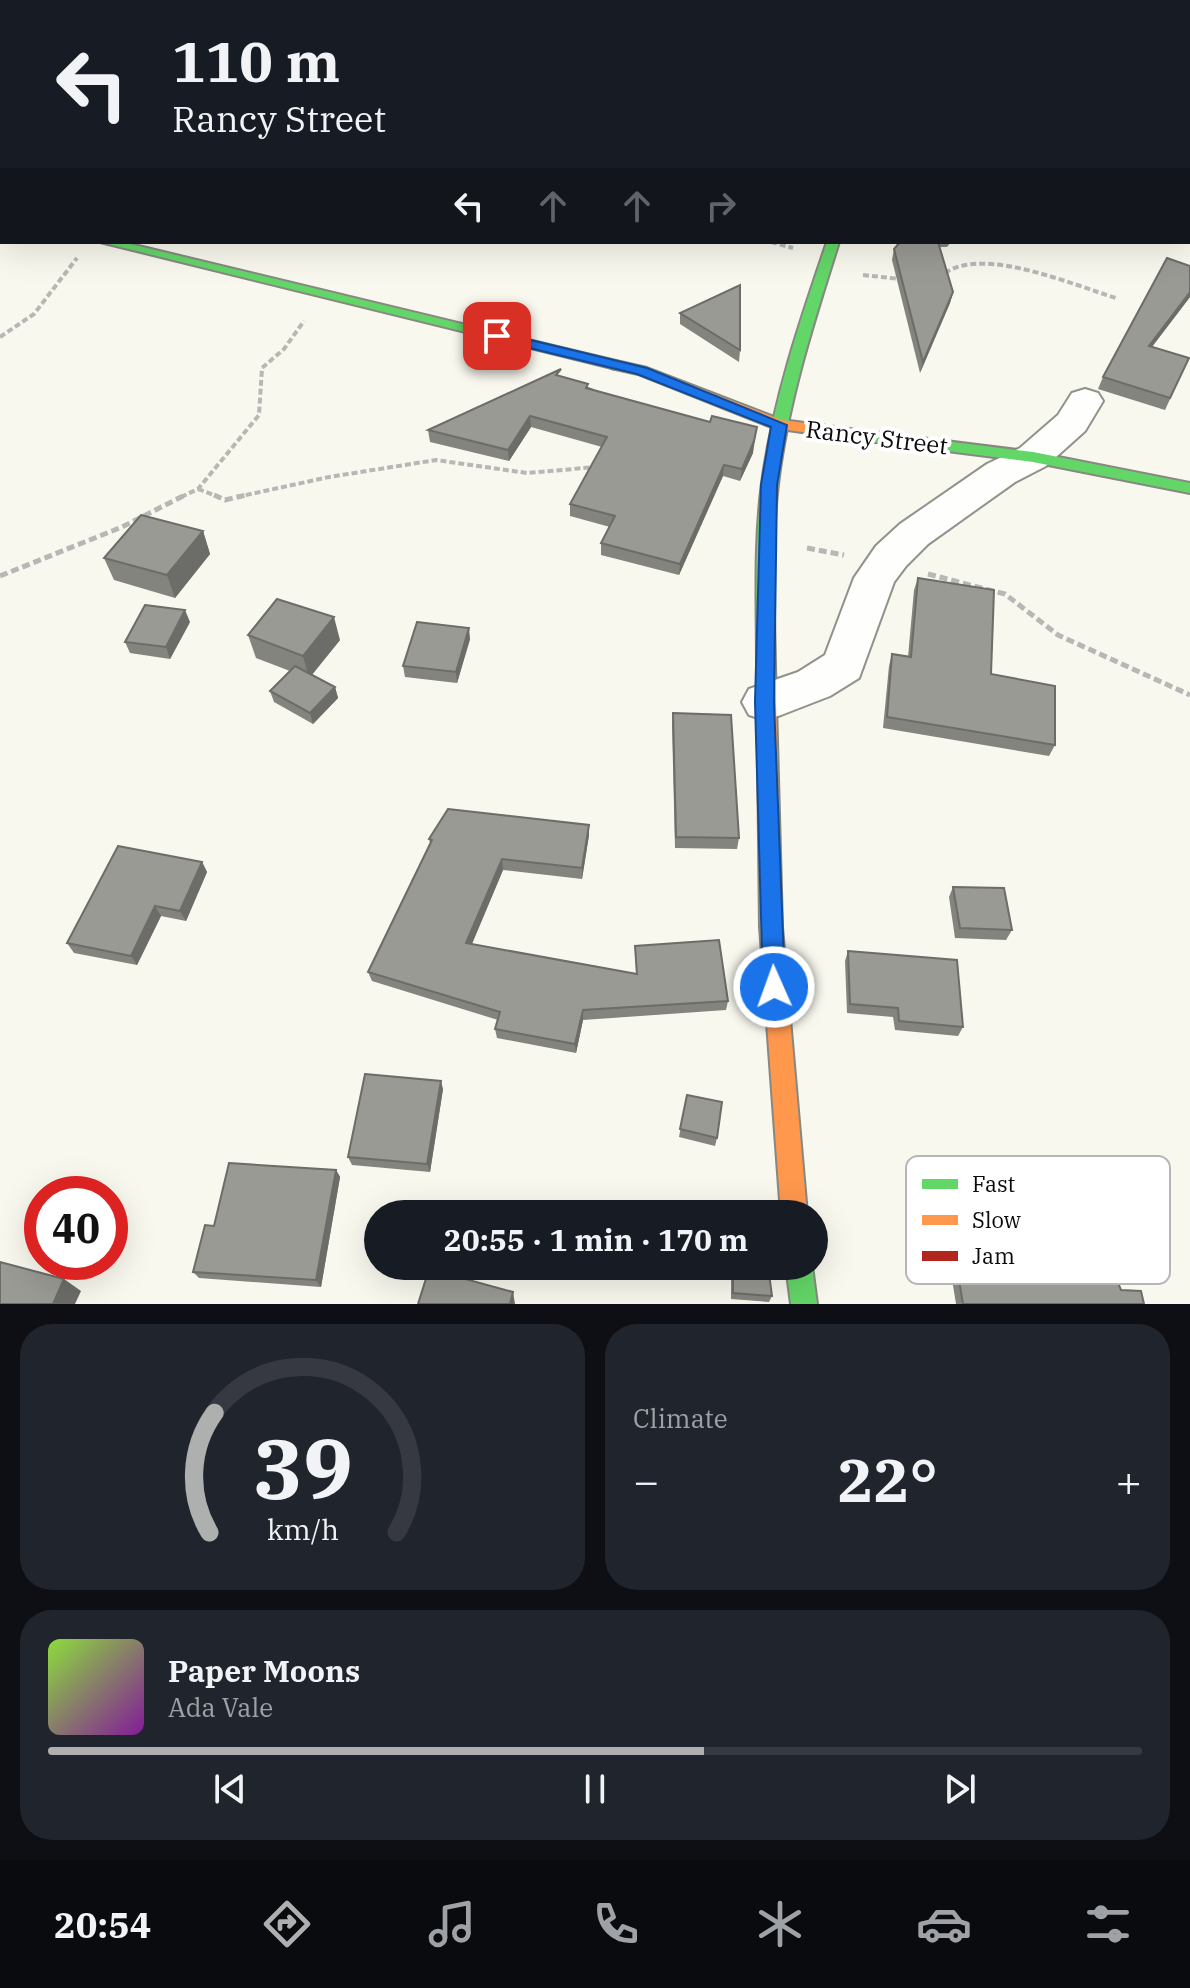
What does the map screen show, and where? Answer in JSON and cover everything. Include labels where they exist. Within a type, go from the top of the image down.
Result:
[{"type":"street","name":"Rancy Street","points":[[114,244],[642,371],[779,425],[1033,457],[1190,488]]},
{"type":"street","points":[[793,1200],[775,1019],[765,702],[769,485],[779,425],[822,270],[832,244]]},
{"type":"street","points":[[765,702],[814,684],[843,666],[875,578],[891,556],[914,534],[1001,473],[1033,457],[1072,423],[1085,401]]},
{"type":"street","points":[[801,1280],[804,1304]]},
{"type":"path","points":[[0,337],[34,314],[80,254]]},
{"type":"path","points":[[936,279],[958,264],[1007,265],[1116,298]]},
{"type":"path","points":[[822,270],[902,280]]},
{"type":"path","points":[[0,576],[122,527],[198,489],[259,415],[262,368],[284,349],[322,294]]},
{"type":"path","points":[[198,489],[225,500],[329,477],[436,460],[527,473],[602,466]]},
{"type":"path","points":[[768,540],[888,563],[1005,594],[1058,635],[1190,695]]},
{"type":"building","points":[[898,244],[939,244],[953,292],[923,362],[894,249]]},
{"type":"building","points":[[1167,258],[1190,266],[1190,292],[1149,346],[1189,358],[1170,398],[1103,377]]},
{"type":"building","points":[[740,285],[740,350],[680,313]]},
{"type":"building","points":[[561,369],[556,375],[588,384],[586,388],[710,422],[712,416],[757,427],[742,469],[724,465],[680,564],[601,543],[615,516],[570,504],[607,437],[530,416],[508,450],[428,430]]},
{"type":"building","points":[[141,515],[203,531],[167,575],[104,558]]},
{"type":"building","points":[[918,578],[994,590],[991,674],[1055,686],[1055,745],[887,717],[892,654],[911,657]]},
{"type":"building","points":[[277,599],[334,617],[303,656],[248,635]]},
{"type":"building","points":[[145,605],[185,610],[166,647],[125,642]]},
{"type":"building","points":[[417,622],[469,628],[456,672],[403,666]]},
{"type":"building","points":[[295,666],[335,687],[310,713],[270,691]]},
{"type":"building","points":[[673,713],[731,715],[739,838],[676,837]]},
{"type":"building","points":[[448,809],[589,825],[582,868],[502,859],[466,943],[637,974],[635,946],[719,940],[728,1001],[583,1010],[575,1044],[495,1029],[500,1012],[368,972],[432,840],[429,839]]},
{"type":"building","points":[[118,846],[202,862],[180,911],[155,906],[131,956],[67,943]]},
{"type":"building","points":[[953,887],[1004,888],[1012,930],[960,928]]},
{"type":"building","points":[[848,951],[957,960],[963,1027],[899,1021],[898,1008],[850,1004]]},
{"type":"building","points":[[365,1074],[441,1081],[427,1164],[348,1157]]},
{"type":"building","points":[[687,1095],[722,1102],[717,1138],[680,1129]]},
{"type":"building","points":[[229,1163],[336,1170],[316,1280],[193,1272],[205,1225],[214,1226]]},
{"type":"building","points":[[0,1262],[24,1268],[24,1280],[64,1280],[53,1304],[0,1304]]},
{"type":"building","points":[[426,1280],[469,1280],[513,1292],[510,1304],[418,1304]]},
{"type":"building","points":[[733,1280],[770,1280],[772,1296],[733,1293]]},
{"type":"building","points":[[960,1284],[1118,1284],[1121,1290],[1141,1291],[1144,1304],[963,1304]]},
{"type":"traffic: fast","points":[[114,244],[616,365]]},
{"type":"traffic: fast","points":[[766,666],[766,528],[770,483],[780,421],[832,244]]},
{"type":"traffic: fast","points":[[857,435],[1033,457],[1190,488]]},
{"type":"traffic: fast","points":[[801,1280],[804,1304]]},
{"type":"traffic: slow","points":[[616,365],[642,371],[779,425],[857,435]]},
{"type":"traffic: slow","points":[[766,666],[771,927],[793,1200]]},
{"type":"route","points":[[497,336],[642,371],[779,425],[769,485],[765,702],[774,987]]}]
